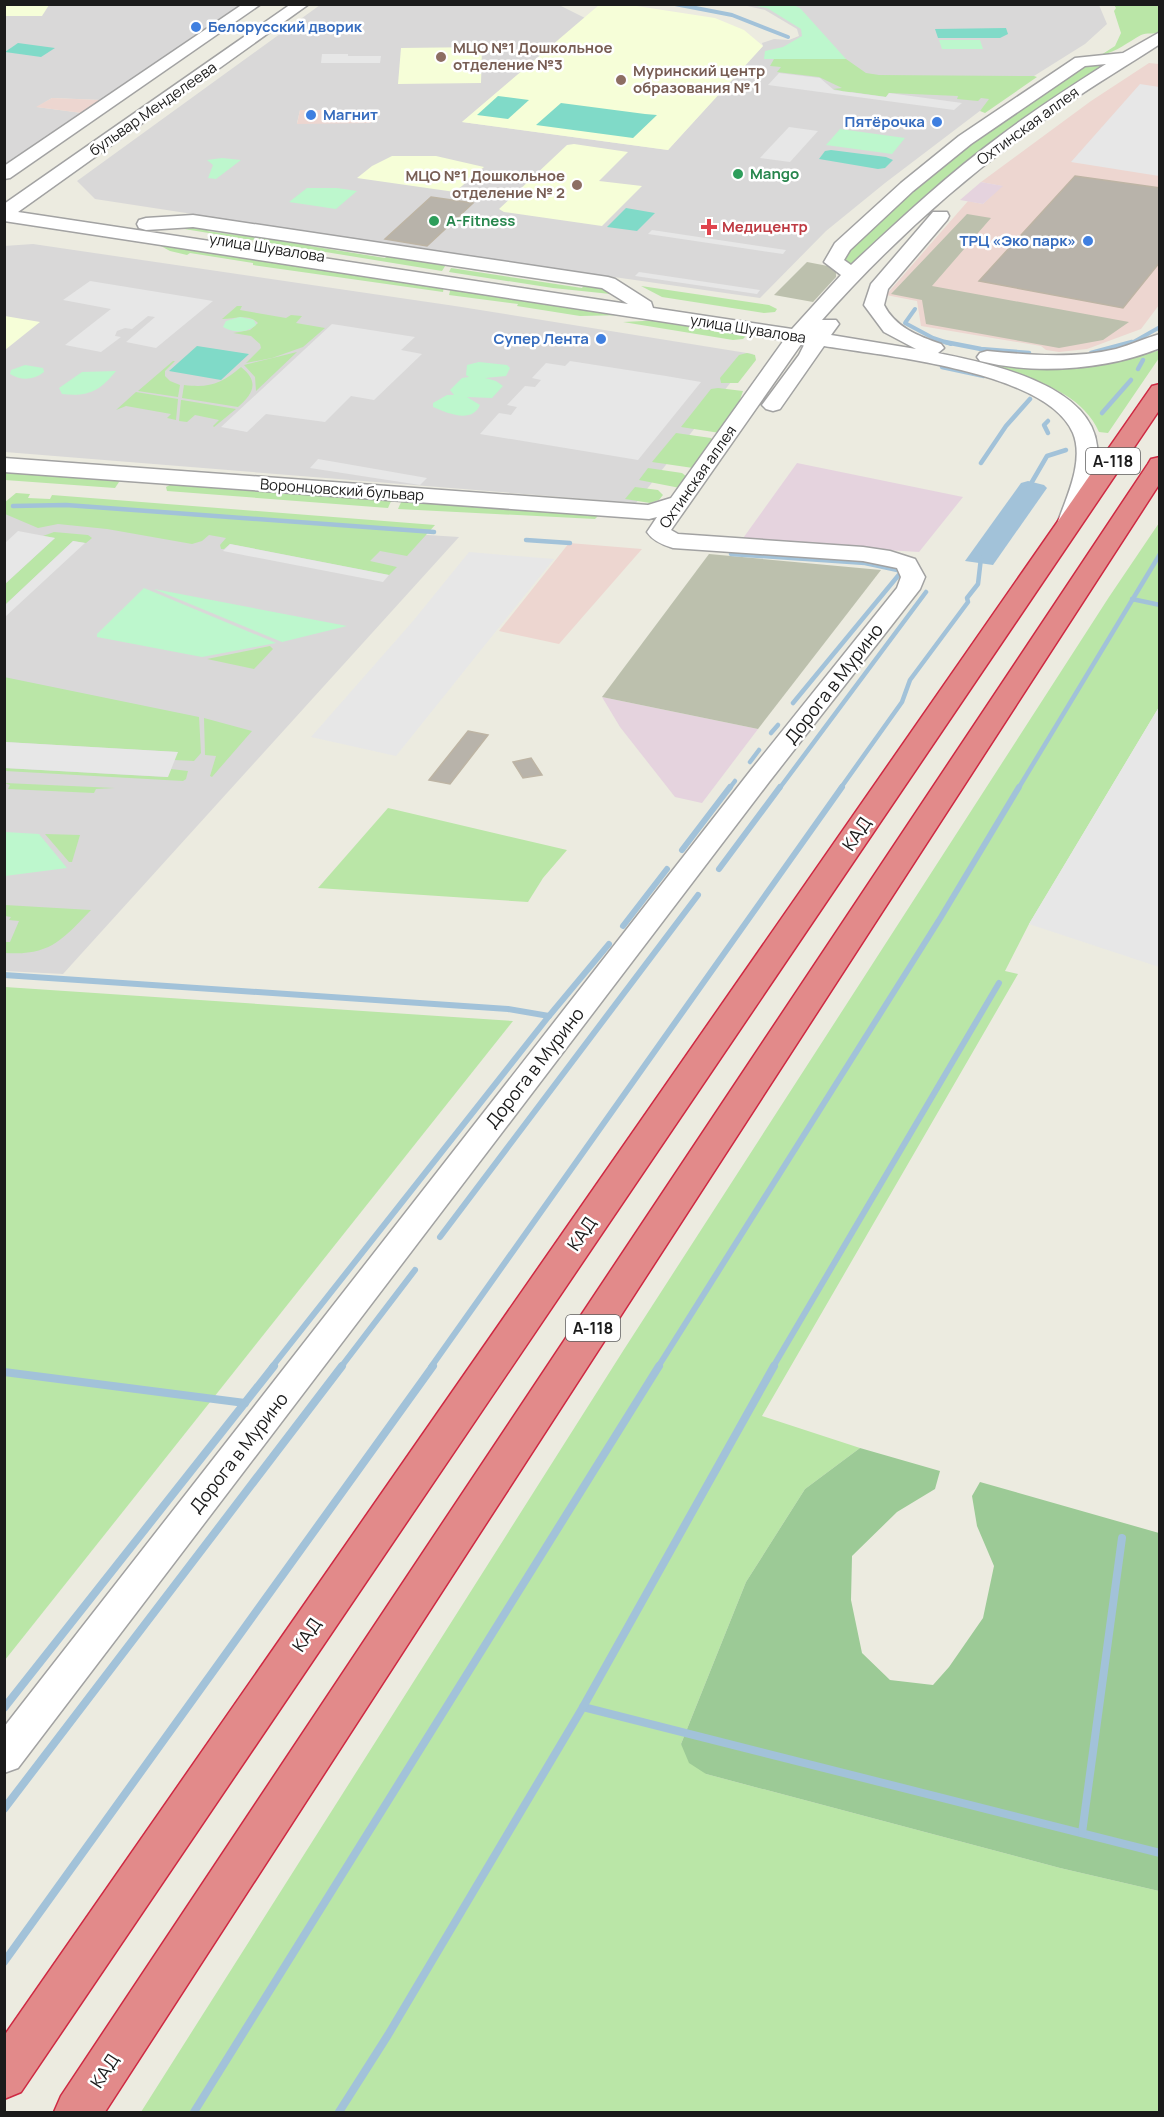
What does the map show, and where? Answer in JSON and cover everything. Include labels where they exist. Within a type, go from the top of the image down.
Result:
[{"type":"highway","name":"КАД","points":[[4,2077],[1160,392]]},
{"type":"highway","name":"КАД","points":[[78,2112],[1160,464]]},
{"type":"street","name":"бульвар Менделеева","points":[[4,174],[254,4]]},
{"type":"street","name":"бульвар Менделеева","points":[[7,210],[302,4]]},
{"type":"street","name":"Охтинская аллея","points":[[659,529],[852,274],[941,192],[1005,140],[1125,58],[1160,37]]},
{"type":"street","name":"Охтинская аллея","points":[[805,335],[867,279],[933,213],[1035,128],[1160,46]]},
{"type":"street","points":[[852,274],[834,262],[842,247],[907,186],[965,140],[1081,61],[1125,58]]},
{"type":"street","points":[[136,84],[179,90]]},
{"type":"street","points":[[968,185],[878,288],[874,305],[884,322],[914,341],[932,348],[1008,360],[1041,362],[1094,358],[1118,354],[1160,340]]},
{"type":"street","points":[[7,210],[131,230],[194,221],[608,284],[652,311]]},
{"type":"street","points":[[131,230],[167,255],[570,317],[590,319],[652,311]]},
{"type":"street","name":"улица Шувалова","points":[[652,311],[805,335],[981,369],[1016,379],[1052,396],[1065,405],[1081,424],[1087,447],[1080,490],[1066,530]]},
{"type":"street","name":"Охтинская аллея","points":[[659,529],[784,391],[809,356],[805,335]]},
{"type":"street","name":"Воронцовский бульвар","points":[[4,465],[146,476],[166,487]]},
{"type":"street","points":[[134,495],[144,489],[149,482],[146,476]]},
{"type":"street","name":"Воронцовский бульвар","points":[[4,485],[134,495],[166,487],[659,529]]},
{"type":"street","name":"Дорога в Мурино","points":[[4,1757],[760,776],[908,589],[913,577],[907,564],[890,558],[659,529]]},
{"type":"shaded area","points":[[4,5],[49,5],[42,16],[5,16]]},
{"type":"shaded area","points":[[5,5],[241,5],[101,100],[52,98],[37,107],[82,113],[5,166]]},
{"type":"shaded area","points":[[320,5],[559,5],[585,18],[462,122],[668,150],[763,46],[762,43],[774,39],[789,40],[799,36],[797,29],[765,10],[743,5],[1099,5],[1107,24],[1085,44],[989,104],[885,183],[826,231],[760,298],[95,199],[77,181]],"holes":[[[300,110],[373,110],[297,123]]]},
{"type":"shaded area","name":"Муринский центр образования № 1","points":[[599,5],[630,5],[715,18],[744,30],[763,46],[668,150],[462,122]]},
{"type":"shaded area","points":[[751,5],[793,5],[800,8],[846,59],[764,59],[765,51],[783,47],[802,36],[801,29],[767,8]]},
{"type":"shaded area","points":[[1006,28],[1008,34],[1000,38],[938,38],[935,29]]},
{"type":"shaded area","points":[[939,40],[980,40],[983,49],[942,49]]},
{"type":"shaded area","points":[[18,43],[55,48],[41,57],[5,52]]},
{"type":"shaded area","name":"МЦО №1 Дошкольное отделение №3","points":[[482,47],[481,83],[398,84],[401,48]]},
{"type":"shaded area","points":[[322,54],[381,56],[380,63],[321,63]]},
{"type":"shaded area","points":[[1149,63],[1159,64],[1159,305],[1141,329],[1087,349],[1059,352],[1046,350],[1041,346],[921,326],[917,301],[886,295],[968,201],[983,204],[1002,186],[981,182],[1091,101]]},
{"type":"shaded area","points":[[779,73],[820,78],[834,90],[886,97],[889,93],[962,103],[954,110],[768,85]]},
{"type":"shaded area","points":[[1140,84],[1159,87],[1159,176],[1071,162]]},
{"type":"shaded area","points":[[498,96],[529,100],[508,119],[477,115]]},
{"type":"shaded area","points":[[52,98],[101,100],[82,113],[36,107]]},
{"type":"shaded area","points":[[561,103],[657,115],[633,138],[536,125]]},
{"type":"shaded area","points":[[300,110],[373,110],[371,123],[297,124]]},
{"type":"shaded area","points":[[789,127],[818,131],[790,162],[760,158]]},
{"type":"shaded area","points":[[840,129],[905,138],[892,154],[826,145]]},
{"type":"shaded area","name":"МЦО №1 Дошкольное отделение № 2","points":[[567,145],[628,152],[599,181],[642,186],[602,226],[504,212],[499,209]]},
{"type":"shaded area","points":[[825,151],[886,157],[893,160],[885,168],[878,169],[819,159]]},
{"type":"shaded area","points":[[392,156],[436,156],[484,167],[455,192],[357,178],[372,166]]},
{"type":"shaded area","points":[[222,158],[241,160],[216,179],[208,178],[213,165],[207,160]]},
{"type":"shaded area","points":[[981,182],[1003,186],[983,204],[960,200]]},
{"type":"shaded area","points":[[307,188],[357,191],[336,209],[289,202]]},
{"type":"shaded area","points":[[626,208],[655,213],[637,231],[607,227]]},
{"type":"shaded area","points":[[967,214],[991,218],[932,286],[1129,322],[1103,340],[1059,348],[926,324],[922,300],[891,294]]},
{"type":"shaded area","points":[[652,230],[786,250],[783,254],[648,234]]},
{"type":"shaded area","points":[[33,244],[455,306],[753,354],[636,503],[5,452],[4,246]]},
{"type":"shaded area","points":[[807,262],[833,267],[836,270],[836,277],[813,302],[774,295]]},
{"type":"shaded area","points":[[639,272],[760,290],[757,294],[635,276]]},
{"type":"shaded area","points":[[90,281],[213,301],[156,348],[126,342],[155,317],[148,316],[132,329],[125,328],[117,331],[115,336],[121,337],[101,352],[65,345],[111,309],[63,300]]},
{"type":"shaded area","points":[[5,316],[40,322],[5,350]]},
{"type":"shaded area","points":[[240,317],[254,320],[256,325],[248,330],[240,331],[223,327],[226,321]]},
{"type":"shaded area","points":[[332,324],[415,337],[401,350],[422,354],[374,400],[351,396],[325,422],[266,414],[247,432],[221,427]]},
{"type":"shaded area","points":[[197,346],[249,354],[221,380],[169,371]]},
{"type":"shaded area","points":[[570,361],[701,382],[638,460],[480,434],[499,413],[511,415],[517,407],[507,405],[525,386],[535,387],[541,380],[532,378],[546,363],[565,366]]},
{"type":"shaded area","points":[[479,362],[507,365],[510,368],[506,376],[485,378],[503,386],[492,398],[467,397],[480,405],[476,411],[465,416],[433,407],[433,403],[447,395],[454,395],[450,390],[462,378],[469,377],[466,375],[467,365]]},
{"type":"shaded area","points":[[25,365],[43,368],[44,372],[27,379],[10,374],[11,370]]},
{"type":"shaded area","points":[[116,371],[93,391],[62,394],[59,388],[82,372]]},
{"type":"shaded area","points":[[318,459],[427,478],[420,485],[310,468]]},
{"type":"shaded area","points":[[797,463],[963,497],[919,552],[741,541]]},
{"type":"shaded area","points":[[1028,481],[1047,488],[993,565],[965,561],[1021,483]]},
{"type":"shaded area","points":[[4,508],[459,537],[63,974],[5,971]]},
{"type":"shaded area","points":[[18,531],[55,538],[5,584],[5,543]]},
{"type":"shaded area","points":[[73,541],[85,543],[5,617],[5,605]]},
{"type":"shaded area","points":[[569,543],[642,549],[559,644],[499,631]]},
{"type":"shaded area","points":[[230,544],[389,575],[383,582],[223,551]]},
{"type":"shaded area","points":[[469,552],[554,559],[396,756],[311,737],[413,621]]},
{"type":"shaded area","points":[[709,554],[881,570],[758,729],[602,697]]},
{"type":"shaded area","points":[[144,588],[276,643],[202,657],[97,637],[97,634]]},
{"type":"shaded area","points":[[154,589],[347,626],[282,642]]},
{"type":"shaded area","points":[[602,697],[758,729],[702,803],[675,797],[620,727]]},
{"type":"shaded area","points":[[1159,707],[1159,967],[1029,924]]},
{"type":"shaded area","points":[[4,743],[178,752],[168,777],[5,768]]},
{"type":"shaded area","points":[[5,832],[39,834],[67,868],[5,876]]},
{"type":"green space","points":[[1114,5],[1159,5],[1159,32],[1141,35],[1101,55],[1115,46],[1121,33]]},
{"type":"green space","points":[[774,59],[846,59],[866,73],[879,75],[1037,77],[985,113],[980,111],[989,99],[981,98],[978,101],[957,99],[958,96],[889,93],[886,97],[851,92],[842,93],[842,91],[833,89],[842,88],[819,77],[777,72],[781,67],[770,66]]},
{"type":"green space","points":[[1110,62],[854,266],[849,266],[845,258],[846,251],[915,187],[973,141],[1085,64]]},
{"type":"green space","points":[[172,227],[211,227],[207,231],[268,239],[273,236],[314,242],[310,246],[385,258],[390,254],[447,263],[442,271]]},
{"type":"green space","points":[[159,245],[200,248],[444,286],[443,292],[253,265],[253,263],[190,253],[187,255],[170,251]]},
{"type":"green space","points":[[451,268],[582,288],[585,284],[606,288],[620,295],[553,288],[449,272]]},
{"type":"green space","points":[[641,286],[769,305],[777,309],[775,312],[764,313],[662,297]]},
{"type":"green space","points":[[451,287],[628,315],[580,316],[517,306],[518,304],[449,295]]},
{"type":"green space","points":[[237,306],[242,306],[240,310],[286,318],[291,315],[302,316],[296,323],[325,328],[303,347],[272,358],[246,363],[261,348],[260,344],[251,336],[233,333],[250,330],[258,323],[245,317],[222,319]]},
{"type":"green space","points":[[663,320],[748,334],[743,339],[733,340],[623,322]]},
{"type":"green space","points":[[1159,351],[1159,358],[1108,433],[1099,432],[1079,405],[1065,395],[1033,380],[984,364],[1028,367],[1071,366],[1114,361]]},
{"type":"green space","points":[[297,352],[256,391],[255,377],[244,365]]},
{"type":"green space","points":[[747,353],[755,355],[756,360],[738,383],[721,383],[720,378],[739,355]]},
{"type":"green space","points":[[175,361],[165,371],[165,376],[180,385],[178,397],[138,391]]},
{"type":"green space","points":[[241,367],[251,378],[252,388],[251,393],[238,407],[182,398],[184,385],[215,384]]},
{"type":"green space","points":[[711,389],[743,391],[734,417],[720,433],[681,427]]},
{"type":"green space","points":[[136,392],[178,399],[176,420],[167,418],[171,414],[126,406],[116,410]]},
{"type":"green space","points":[[181,400],[236,409],[214,427],[219,420],[195,415],[187,422],[179,421]]},
{"type":"green space","points":[[676,433],[711,438],[714,441],[693,468],[652,462]]},
{"type":"green space","points":[[648,468],[682,473],[687,477],[680,488],[639,480]]},
{"type":"green space","points":[[4,471],[121,479],[115,488],[5,480]]},
{"type":"green space","points":[[172,484],[392,499],[388,508],[167,491],[166,487]]},
{"type":"green space","points":[[635,487],[658,490],[663,495],[659,500],[650,503],[625,499]]},
{"type":"green space","points":[[16,493],[30,494],[28,498],[50,499],[52,495],[435,525],[407,556],[380,551],[370,561],[397,567],[389,575],[230,544],[221,549],[220,545],[226,538],[209,535],[202,541],[192,544],[107,529],[58,524],[38,528],[5,514],[4,503]]},
{"type":"green space","points":[[402,500],[601,513],[595,519],[398,509]]},
{"type":"green space","points":[[1159,523],[1159,707],[1029,924],[1005,971],[1018,974],[762,1416],[860,1448],[805,1489],[746,1582],[681,1744],[706,1774],[1060,1868],[1159,1891],[1159,2112],[141,2112],[623,1351]]},
{"type":"green space","points":[[54,532],[88,535],[92,538],[86,543],[73,541],[5,605],[5,584],[55,538],[43,536]]},
{"type":"green space","points":[[270,646],[273,649],[254,669],[207,659]]},
{"type":"green space","points":[[4,677],[199,717],[201,753],[194,761],[174,760],[177,752],[5,742]]},
{"type":"green space","points":[[204,718],[252,731],[212,777],[210,776],[216,756],[205,755]]},
{"type":"green space","points":[[4,768],[167,777],[171,769],[188,771],[183,781],[5,771]]},
{"type":"green space","points":[[4,783],[115,788],[96,789],[94,793],[8,789],[10,785]]},
{"type":"green space","points":[[388,808],[567,850],[543,878],[528,902],[318,888]]},
{"type":"green space","points":[[45,834],[80,835],[72,862],[69,862]]},
{"type":"green space","points":[[4,905],[91,910],[63,938],[44,949],[33,952],[5,953],[5,942],[10,942],[19,921],[9,920],[11,917],[5,916]]},
{"type":"green space","points":[[4,987],[513,1021],[5,1660]]},
{"type":"green space","points":[[860,1448],[940,1471],[935,1489],[897,1512],[852,1556],[851,1600],[862,1653],[890,1680],[933,1685],[949,1667],[983,1618],[994,1566],[977,1526],[972,1496],[980,1482],[1159,1533],[1159,1891],[1060,1868],[706,1774],[689,1763],[681,1744],[746,1582],[805,1489]]},
{"type":"building","name":"ТРЦ «Эко парк»","points":[[1075,176],[1160,188],[1160,262],[1123,308],[979,281]]},
{"type":"building","name":"A-Fitness","points":[[431,197],[473,203],[427,246],[385,239]]},
{"type":"building","points":[[468,731],[488,735],[450,784],[429,780]]},
{"type":"building","points":[[531,758],[542,775],[523,778],[513,762]]},
{"type":"waterway","points":[[675,4],[732,15],[788,37]]},
{"type":"waterway","points":[[915,309],[905,323],[945,342]]},
{"type":"waterway","points":[[1130,344],[1160,327]]},
{"type":"waterway","points":[[945,342],[981,349],[1029,353]]},
{"type":"waterway","points":[[945,342],[951,344]]},
{"type":"waterway","points":[[1091,353],[1132,342]]},
{"type":"waterway","points":[[1138,369],[1143,360]]},
{"type":"waterway","points":[[942,367],[984,376]]},
{"type":"waterway","points":[[1102,413],[1131,380]]},
{"type":"waterway","points":[[981,463],[1006,426],[1030,399]]},
{"type":"waterway","points":[[1048,421],[1044,425],[1048,433]]},
{"type":"waterway","points":[[1029,487],[1047,456],[1066,450]]},
{"type":"waterway","points":[[13,506],[66,505],[434,532]]},
{"type":"waterway","points":[[526,540],[570,543]]},
{"type":"waterway","points":[[731,554],[865,563],[902,571],[793,703]]},
{"type":"waterway","points":[[1133,599],[1160,554]]},
{"type":"waterway","points":[[840,789],[902,702],[910,680],[968,602],[967,598],[978,584],[981,558]]},
{"type":"waterway","points":[[779,789],[926,592]]},
{"type":"waterway","points":[[1018,789],[1133,599]]},
{"type":"waterway","points":[[1133,599],[1160,605]]},
{"type":"waterway","points":[[771,733],[778,725]]},
{"type":"waterway","points":[[750,762],[759,750]]},
{"type":"waterway","points":[[729,789],[735,781]]},
{"type":"waterway","points":[[682,850],[730,787]]},
{"type":"waterway","points":[[719,869],[780,787]]},
{"type":"waterway","points":[[431,1367],[842,787]]},
{"type":"waterway","points":[[658,1367],[941,917],[1019,787]]},
{"type":"waterway","points":[[623,926],[667,869]]},
{"type":"waterway","points":[[440,1237],[698,895]]},
{"type":"waterway","points":[[549,1016],[609,944]]},
{"type":"waterway","points":[[4,975],[508,1009],[549,1016]]},
{"type":"waterway","points":[[773,1367],[999,983]]},
{"type":"waterway","points":[[272,1367],[549,1016]]},
{"type":"waterway","points":[[341,1367],[415,1270]]},
{"type":"waterway","points":[[245,1403],[274,1366]]},
{"type":"waterway","points":[[4,1809],[342,1366]]},
{"type":"waterway","points":[[4,1962],[433,1366]]},
{"type":"waterway","points":[[194,2112],[659,1366]]},
{"type":"waterway","points":[[583,1707],[774,1366]]},
{"type":"waterway","points":[[4,1372],[245,1403]]},
{"type":"waterway","points":[[4,1708],[245,1403]]},
{"type":"waterway","points":[[1082,1833],[1122,1538]]},
{"type":"waterway","points":[[339,2112],[388,2035],[583,1707]]},
{"type":"waterway","points":[[583,1707],[1160,1853]]},
{"type":"place","name":"Белорусский дворик","points":[[196,27]]},
{"type":"place","name":"МЦО №1 Дошкольное отделение №3","points":[[441,57]]},
{"type":"place","name":"Муринский центр образования № 1","points":[[621,80]]},
{"type":"place","name":"Магнит","points":[[311,115]]},
{"type":"place","name":"Пятёрочка","points":[[937,122]]},
{"type":"place","name":"Mango","points":[[738,174]]},
{"type":"place","name":"МЦО №1 Дошкольное отделение № 2","points":[[577,185]]},
{"type":"place","name":"A-Fitness","points":[[434,221]]},
{"type":"place","name":"Медицентр","points":[[709,227]]},
{"type":"place","name":"ТРЦ «Эко парк»","points":[[1088,241]]},
{"type":"place","name":"Супер Лента","points":[[601,339]]}]
